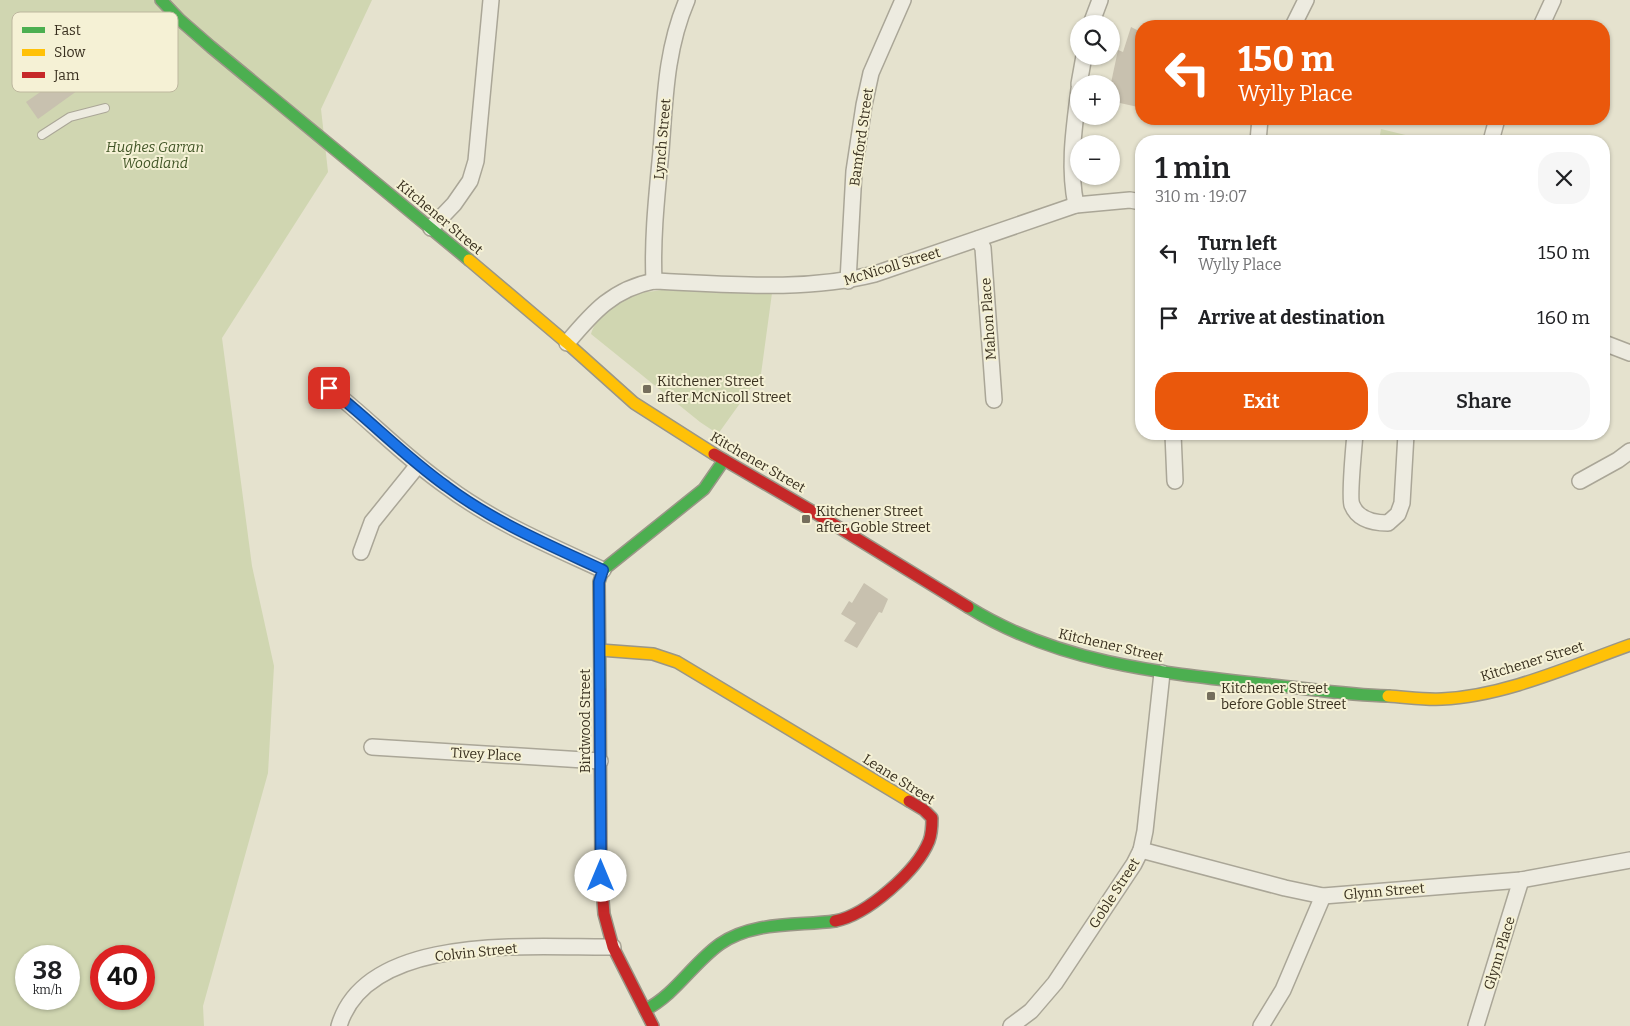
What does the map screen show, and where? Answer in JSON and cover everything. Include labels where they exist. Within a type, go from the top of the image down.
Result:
[{"type":"street","name":"Kitchener Street","points":[[161,0],[172,12]]},
{"type":"street","points":[[431,228],[454,204],[470,181],[476,161],[491,0]]},
{"type":"street","name":"Lynch Street","points":[[654,281],[653,249],[668,62],[676,24],[687,0]]},
{"type":"street","name":"Bamford Street","points":[[848,281],[854,171],[864,105],[871,73],[903,0]]},
{"type":"street","points":[[1094,15],[1100,0]]},
{"type":"street","points":[[1296,20],[1306,0]]},
{"type":"street","points":[[1545,20],[1553,0]]},
{"type":"street","name":"Kitchener Street","points":[[178,18],[232,65],[431,228],[567,343],[634,403],[724,460],[812,511],[981,615],[1027,637],[1074,654],[1117,665],[1162,673],[1378,696],[1442,699],[1484,693],[1518,684],[1630,645]]},
{"type":"street","points":[[1075,125],[1071,155],[1071,181],[1076,206]]},
{"type":"street","name":"McNicoll Street","points":[[567,343],[592,315],[617,294],[638,284],[654,281],[773,286],[820,285],[848,281],[875,274],[1076,206],[1135,201]]},
{"type":"street","name":"Mahon Place","points":[[978,239],[983,248],[994,400]]},
{"type":"street","points":[[1610,345],[1630,353]]},
{"type":"street","points":[[329,388],[354,407],[418,465],[486,513],[510,527],[603,570],[704,489],[724,460]]},
{"type":"street","points":[[1173,440],[1175,482]]},
{"type":"street","points":[[1355,440],[1351,504],[1361,518],[1375,523],[1388,523],[1398,514],[1402,503],[1406,440]]},
{"type":"street","points":[[1580,480],[1618,460],[1630,451]]},
{"type":"street","points":[[361,552],[372,522],[418,465]]},
{"type":"street","name":"Birdwood Street","points":[[603,570],[599,582],[600,761],[604,914],[613,947],[653,1026]]},
{"type":"street","name":"Leane Street","points":[[600,650],[653,654],[677,662],[924,810],[932,818],[932,837],[923,852],[904,876],[862,911],[839,921],[758,928],[731,937],[708,954],[656,1006],[645,1010]]},
{"type":"street","name":"Goble Street","points":[[1011,1026],[1032,1011],[1055,983],[1134,864],[1141,850],[1145,831],[1162,673]]},
{"type":"street","name":"Tivey Place","points":[[372,748],[600,761]]},
{"type":"street","name":"Glynn Street","points":[[1141,850],[1285,888],[1323,896],[1521,880],[1630,860]]},
{"type":"street","name":"Glynn Place","points":[[1476,1026],[1521,880]]},
{"type":"street","points":[[1261,1026],[1284,990],[1323,896]]},
{"type":"street","name":"Colvin Street","points":[[339,1026],[342,1014],[359,991],[382,973],[411,961],[443,953],[516,947],[613,947]]},
{"type":"lane","points":[[42,135],[70,117],[105,108]]},
{"type":"green space","name":"Hughes Garran Woodland","points":[[0,0],[372,0],[321,109],[328,172],[222,338],[252,566],[274,666],[268,773],[203,1006],[204,1026],[0,1026]]},
{"type":"green space","points":[[1381,129],[1406,135],[1380,135]]},
{"type":"green space","points":[[661,290],[772,293],[761,374],[718,434],[700,422],[591,334],[601,317],[624,299],[641,293]]},
{"type":"building","points":[[1131,27],[1135,29],[1135,106],[1120,103],[1120,75],[1113,75],[1115,65],[1120,65],[1120,51],[1123,52]]},
{"type":"building","points":[[40,92],[76,92],[38,119],[26,102]]},
{"type":"building","points":[[864,583],[888,599],[882,613],[879,612],[857,648],[844,641],[856,623],[841,614],[849,601],[852,603]]},
{"type":"traffic: fast","points":[[161,0],[172,12]]},
{"type":"traffic: fast","points":[[178,18],[469,260]]},
{"type":"traffic: fast","points":[[600,690],[599,582],[603,570],[704,489],[724,460]]},
{"type":"traffic: fast","points":[[968,607],[1002,626],[1038,641],[1074,653],[1111,662],[1187,675],[1341,693],[1388,696]]},
{"type":"traffic: fast","points":[[645,1010],[666,996],[710,952],[733,937],[761,928],[835,921]]},
{"type":"traffic: slow","points":[[469,260],[634,403],[714,454]]},
{"type":"traffic: slow","points":[[1388,696],[1442,699],[1490,692],[1538,679],[1630,645]]},
{"type":"traffic: slow","points":[[600,650],[653,654],[677,662],[909,801]]},
{"type":"traffic: jam","points":[[714,454],[812,511],[968,607]]},
{"type":"traffic: jam","points":[[600,690],[601,876],[604,914],[613,947],[653,1026]]},
{"type":"traffic: jam","points":[[835,921],[848,917],[876,901],[902,878],[923,853],[930,838],[932,818],[924,810],[909,801]]},
{"type":"place","name":"Kitchener Street after McNicoll Street","points":[[647,389]]},
{"type":"place","name":"Kitchener Street after Goble Street","points":[[806,519]]},
{"type":"place","name":"Kitchener Street before Goble Street","points":[[1211,696]]},
{"type":"route","points":[[329,388],[354,407],[418,465],[446,487],[510,527],[603,570],[599,582],[601,876]]}]
